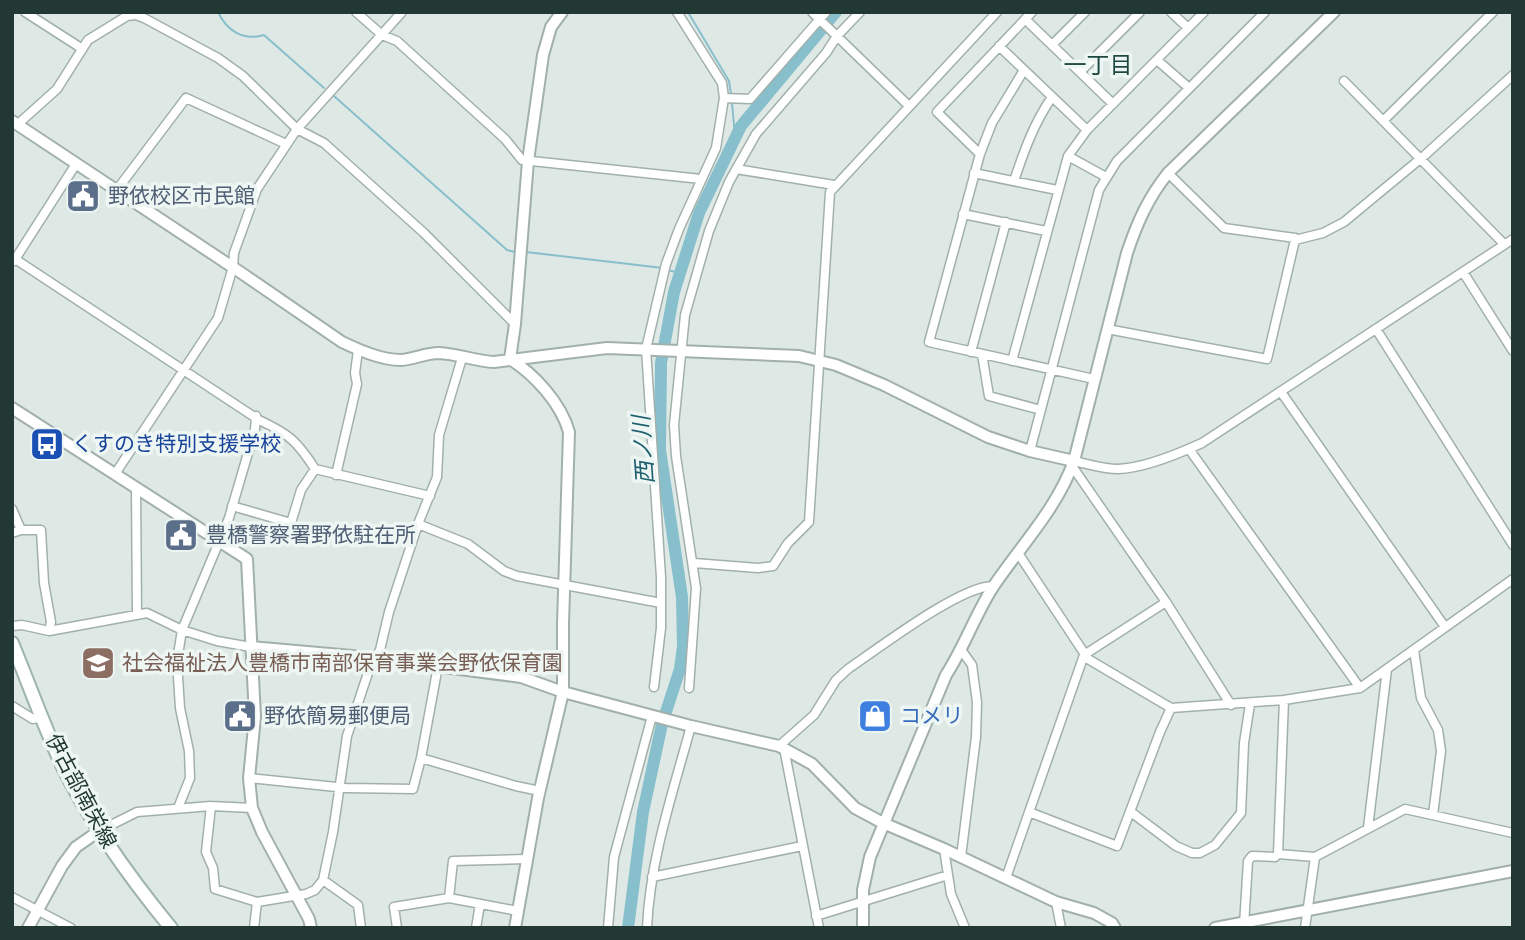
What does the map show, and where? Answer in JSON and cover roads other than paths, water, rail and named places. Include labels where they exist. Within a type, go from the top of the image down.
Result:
[{"type":"main road","name":"伊古部南栄線","points":[[12,643],[63,767],[99,831],[139,890],[171,928]]},
{"type":"street","points":[[24,12],[81,48]]},
{"type":"street","points":[[356,12],[382,36],[397,41],[505,139],[522,159],[701,179]]},
{"type":"street","points":[[115,474],[218,318],[238,243],[257,188],[297,129],[402,12]]},
{"type":"street","points":[[654,687],[661,603],[646,349],[665,268],[716,148],[725,99],[722,83],[677,12]]},
{"type":"street","points":[[812,12],[909,106]]},
{"type":"street","points":[[725,99],[750,99],[821,21],[826,12]]},
{"type":"street","points":[[689,688],[696,606],[694,563],[676,456],[674,425],[685,315],[714,219],[736,169],[756,134],[860,12]]},
{"type":"street","points":[[694,563],[758,568],[773,566],[788,543],[809,522],[830,194],[834,185],[997,12]]},
{"type":"street","points":[[1052,45],[1085,12]]},
{"type":"street","points":[[1080,72],[1140,12]]},
{"type":"street","points":[[1171,12],[1188,29]]},
{"type":"street","points":[[1012,360],[1068,156],[1087,130],[1204,12]]},
{"type":"street","points":[[1030,451],[1099,190],[1117,161],[1265,12]]},
{"type":"street","points":[[863,928],[864,878],[883,823],[947,675],[962,651],[993,586],[1060,495],[1073,464],[1127,253],[1138,220],[1152,192],[1168,173],[1334,12]]},
{"type":"street","points":[[1383,121],[1493,12]]},
{"type":"street","points":[[510,359],[528,161],[547,37],[557,14]]},
{"type":"street","points":[[515,324],[425,233],[324,143],[297,129],[243,76],[218,58],[144,18],[127,16],[88,40],[57,89],[15,122],[342,342],[358,350],[402,360],[437,353],[477,361],[607,348],[799,356],[836,365],[923,403],[979,434],[1073,464],[1116,469],[1143,464],[1189,449],[1281,392],[1513,239]]},
{"type":"street","points":[[980,154],[937,112],[1029,16],[1052,45],[1113,104]]},
{"type":"street","points":[[999,46],[1087,130]]},
{"type":"street","points":[[1157,60],[1189,88]]},
{"type":"street","points":[[1024,70],[992,123],[980,154],[929,342],[1094,379]]},
{"type":"street","points":[[1295,240],[1337,227],[1419,159],[1513,75]]},
{"type":"street","points":[[1344,81],[1504,244]]},
{"type":"street","points":[[1014,181],[1026,144],[1052,97]]},
{"type":"street","points":[[116,191],[186,98],[286,144]]},
{"type":"street","points":[[1068,156],[1106,177]]},
{"type":"street","points":[[76,164],[13,260],[293,439],[315,469],[429,496]]},
{"type":"street","points":[[736,169],[834,185]]},
{"type":"street","points":[[974,173],[1057,190]]},
{"type":"street","points":[[1168,173],[1224,228],[1295,240]]},
{"type":"street","points":[[963,214],[1046,231]]},
{"type":"street","points":[[971,352],[1006,222]]},
{"type":"street","points":[[1107,329],[1267,359],[1295,240]]},
{"type":"street","points":[[1464,272],[1513,351]]},
{"type":"street","points":[[1376,329],[1513,545]]},
{"type":"street","points":[[336,475],[357,384],[355,373],[358,350]]},
{"type":"street","points":[[982,354],[989,396],[1041,410]]},
{"type":"street","points":[[211,806],[206,852],[213,868],[215,889],[257,902],[315,890],[323,880],[347,736],[380,650],[389,612],[418,524],[437,477],[439,435],[461,358]]},
{"type":"street","points":[[510,359],[522,366],[561,411],[569,432],[563,692],[540,791],[515,928]]},
{"type":"street","points":[[1281,392],[1445,627]]},
{"type":"street","points":[[12,408],[247,559],[255,717],[248,778],[252,808],[262,832],[298,895],[311,928]]},
{"type":"street","points":[[177,808],[190,778],[189,751],[180,708],[177,661],[182,630],[232,506],[255,429],[256,416]]},
{"type":"street","points":[[1189,449],[1360,688]]},
{"type":"street","points":[[1073,464],[1166,602],[1231,705]]},
{"type":"street","points":[[232,506],[291,523],[301,490],[315,469]]},
{"type":"street","points":[[136,488],[137,615]]},
{"type":"street","points":[[12,509],[17,531],[41,530],[44,583],[51,622],[49,631]]},
{"type":"street","points":[[418,524],[468,544],[504,571],[517,576],[661,603]]},
{"type":"street","points":[[1018,553],[1084,655],[1171,708],[1250,704],[1360,688],[1513,579]]},
{"type":"street","points":[[781,747],[814,715],[836,680],[848,669],[971,590],[993,586]]},
{"type":"street","points":[[1006,878],[1084,655],[1166,602]]},
{"type":"street","points":[[12,626],[22,625],[49,631],[146,613],[182,630],[251,646],[375,658],[522,677],[563,692],[781,747],[813,764],[855,808],[1056,902],[1094,913],[1112,923],[1115,928]]},
{"type":"street","points":[[1413,650],[1421,698],[1437,730],[1441,751],[1433,814]]},
{"type":"street","points":[[961,857],[976,737],[977,702],[972,665],[962,651]]},
{"type":"street","points":[[248,778],[338,787],[413,789],[438,666]]},
{"type":"street","points":[[1368,828],[1387,668]]},
{"type":"street","points":[[1278,854],[1284,700]]},
{"type":"street","points":[[1131,812],[1176,846],[1192,853],[1200,853],[1215,845],[1241,813],[1244,743],[1250,704]]},
{"type":"street","points":[[12,706],[33,719],[42,717]]},
{"type":"street","points":[[1029,812],[1117,846],[1171,708]]},
{"type":"street","points":[[608,928],[614,857],[652,716]]},
{"type":"street","points":[[647,928],[652,877],[691,726]]},
{"type":"street","points":[[781,747],[819,928]]},
{"type":"street","points":[[421,758],[540,791]]},
{"type":"street","points":[[28,928],[62,866],[76,847],[99,831],[137,812],[211,806],[252,808]]},
{"type":"street","points":[[1244,925],[1249,858],[1275,857],[1278,854],[1315,857],[1405,809],[1513,832]]},
{"type":"street","points":[[652,877],[802,846]]},
{"type":"street","points":[[944,849],[951,894],[965,928]]},
{"type":"street","points":[[1305,928],[1315,857]]},
{"type":"street","points":[[449,898],[453,861],[527,859]]},
{"type":"street","points":[[1215,928],[1244,925],[1513,872]]},
{"type":"street","points":[[816,916],[948,875]]},
{"type":"street","points":[[323,880],[358,905],[361,928]]},
{"type":"street","points":[[12,897],[71,928]]},
{"type":"street","points":[[397,928],[394,907],[449,898],[518,911]]},
{"type":"street","points":[[254,928],[257,902]]},
{"type":"street","points":[[1056,902],[1060,928]]},
{"type":"street","points":[[476,928],[480,904]]},
{"type":"waterway","points":[[218,12],[236,33],[249,37],[264,35],[324,88]]},
{"type":"waterway","points":[[688,12],[729,81],[731,94]]},
{"type":"waterway","name":"西ノ川","points":[[628,928],[643,812],[662,724],[680,669],[683,646],[682,597],[660,450],[661,363],[674,292],[699,213],[741,126],[836,12]]},
{"type":"waterway","points":[[334,96],[507,250],[515,252]]},
{"type":"waterway","points":[[732,103],[735,136]]},
{"type":"waterway","points":[[526,252],[663,268]]},
{"type":"waterway","points":[[668,270],[679,273]]},
{"type":"place","name":"野依校区市民館","points":[[83,196]]},
{"type":"place","name":"くすのき特別支援学校","points":[[47,444]]},
{"type":"place","name":"豊橋警察署野依駐在所","points":[[181,535]]},
{"type":"place","name":"社会福祉法人豊橋市南部保育事業会野依保育園","points":[[98,663]]},
{"type":"place","name":"野依簡易郵便局","points":[[240,716]]},
{"type":"place","name":"コメリ","points":[[875,716]]},
{"type":"district","name":"一丁目","points":[[1098,65]]}]
